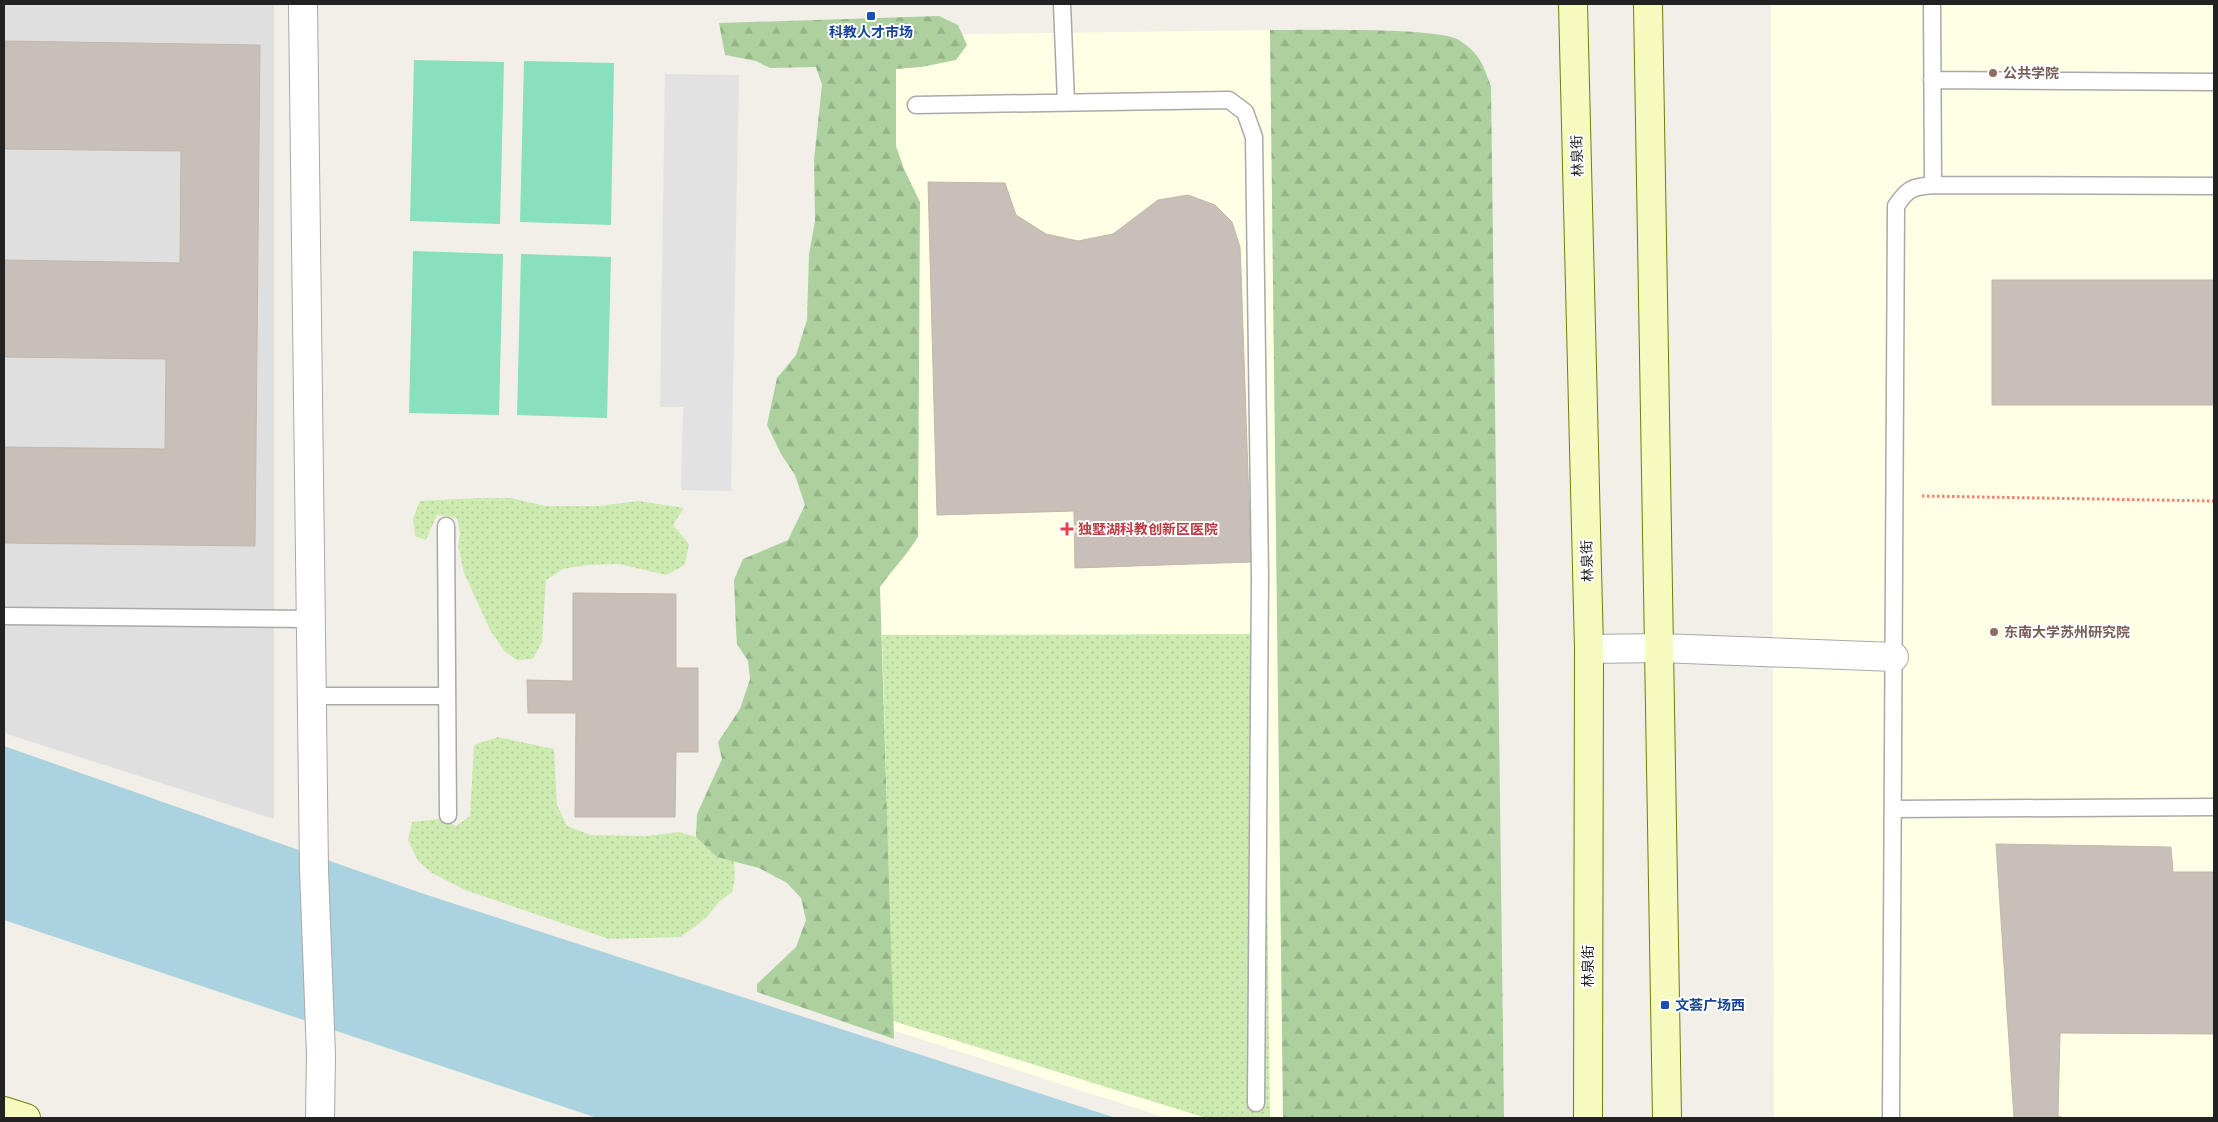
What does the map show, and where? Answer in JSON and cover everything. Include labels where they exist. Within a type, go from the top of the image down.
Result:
[{"type":"main road","name":"林泉街","points":[[1572,4],[1590,649],[1588,1118]]},
{"type":"main road","points":[[1648,4],[1667,1118]]},
{"type":"main road","points":[[4,1111],[26,1118]]},
{"type":"street","points":[[303,4],[314,870],[321,1055],[320,1118]]},
{"type":"street","points":[[1590,649],[1660,648],[1894,657]]},
{"type":"lane","points":[[1062,4],[1066,102]]},
{"type":"lane","points":[[1932,4],[1933,185]]},
{"type":"lane","points":[[1932,80],[2214,82]]},
{"type":"lane","points":[[916,105],[1229,100],[1245,112],[1254,137],[1260,577],[1256,1103]]},
{"type":"lane","points":[[1892,1118],[1896,206],[1905,192],[1920,186],[1933,185],[2214,186]]},
{"type":"lane","points":[[446,526],[448,815]]},
{"type":"lane","points":[[4,616],[311,619]]},
{"type":"lane","points":[[312,696],[447,696]]},
{"type":"lane","points":[[1893,809],[2214,807]]},
{"type":"path","points":[[1895,495],[2214,501]]},
{"type":"shaded area","points":[[4,4],[274,4],[274,819],[4,733]]},
{"type":"shaded area","name":"东南大学苏州研究院","points":[[1771,4],[2214,4],[2214,1118],[1774,1118]]},
{"type":"shaded area","name":"独墅湖科教创新区医院","points":[[1270,30],[1283,1118],[1167,1118],[867,1022],[848,36]]},
{"type":"shaded area","points":[[665,74],[739,75],[731,491],[681,490],[683,407],[660,407]]},
{"type":"green space","points":[[939,16],[958,25],[967,45],[956,60],[921,67],[896,69],[896,146],[904,169],[920,202],[918,537],[880,587],[894,1039],[757,992],[757,984],[796,947],[806,920],[801,898],[787,883],[759,868],[717,857],[696,837],[697,814],[722,759],[718,742],[740,709],[750,679],[748,661],[737,644],[734,580],[743,559],[788,540],[805,505],[795,475],[781,454],[767,425],[777,378],[796,355],[807,320],[809,254],[815,221],[814,160],[822,85],[816,67],[770,68],[756,61],[725,55],[719,23]]},
{"type":"green space","points":[[1270,30],[1399,31],[1447,36],[1459,40],[1472,50],[1483,65],[1491,86],[1504,1118],[1283,1118]]},
{"type":"green space","points":[[414,60],[504,62],[500,224],[410,221]]},
{"type":"green space","points":[[524,61],[614,63],[611,225],[520,222]]},
{"type":"green space","points":[[413,251],[503,254],[499,415],[409,413]]},
{"type":"green space","points":[[521,254],[611,257],[607,418],[517,415]]},
{"type":"green space","points":[[511,498],[545,506],[598,506],[638,501],[684,508],[673,525],[689,544],[685,565],[666,575],[619,564],[587,565],[563,569],[546,580],[542,642],[533,659],[517,660],[504,651],[490,630],[464,573],[458,546],[460,534],[457,518],[437,515],[426,540],[415,536],[413,518],[420,501]]},
{"type":"green space","points":[[1264,634],[1270,1118],[1206,1118],[893,1021],[882,635]]},
{"type":"green space","points":[[498,737],[554,749],[557,805],[567,826],[591,835],[647,836],[679,832],[696,837],[717,857],[734,861],[735,879],[732,892],[719,902],[706,918],[681,937],[609,939],[465,890],[432,873],[418,861],[408,840],[412,822],[439,819],[456,826],[470,816],[474,745]]},
{"type":"water","points":[[4,746],[421,893],[1116,1118],[597,1118],[4,920]]},
{"type":"building","points":[[4,41],[260,45],[255,546],[4,543],[4,447],[165,449],[166,359],[4,357],[4,260],[180,263],[181,151],[4,149]]},
{"type":"building","points":[[928,182],[1005,183],[1016,215],[1046,234],[1078,241],[1113,234],[1158,200],[1188,195],[1215,205],[1232,222],[1240,247],[1251,562],[1075,568],[1074,511],[937,515]]},
{"type":"building","points":[[1992,280],[2214,280],[2214,405],[1992,405]]},
{"type":"building","points":[[573,593],[676,594],[676,668],[698,668],[698,752],[676,752],[675,817],[575,817],[576,713],[528,713],[527,680],[573,681]]},
{"type":"building","points":[[1996,844],[2171,847],[2173,872],[2214,872],[2214,1034],[2060,1033],[2058,1116],[2063,1118],[2014,1118]]},
{"type":"place","name":"科教人才市场","points":[[871,16]]},
{"type":"place","name":"公共学院","points":[[1993,73]]},
{"type":"place","name":"独墅湖科教创新区医院","points":[[1067,529]]},
{"type":"place","name":"东南大学苏州研究院","points":[[1994,632]]},
{"type":"place","name":"文荟广场西","points":[[1665,1005]]}]
